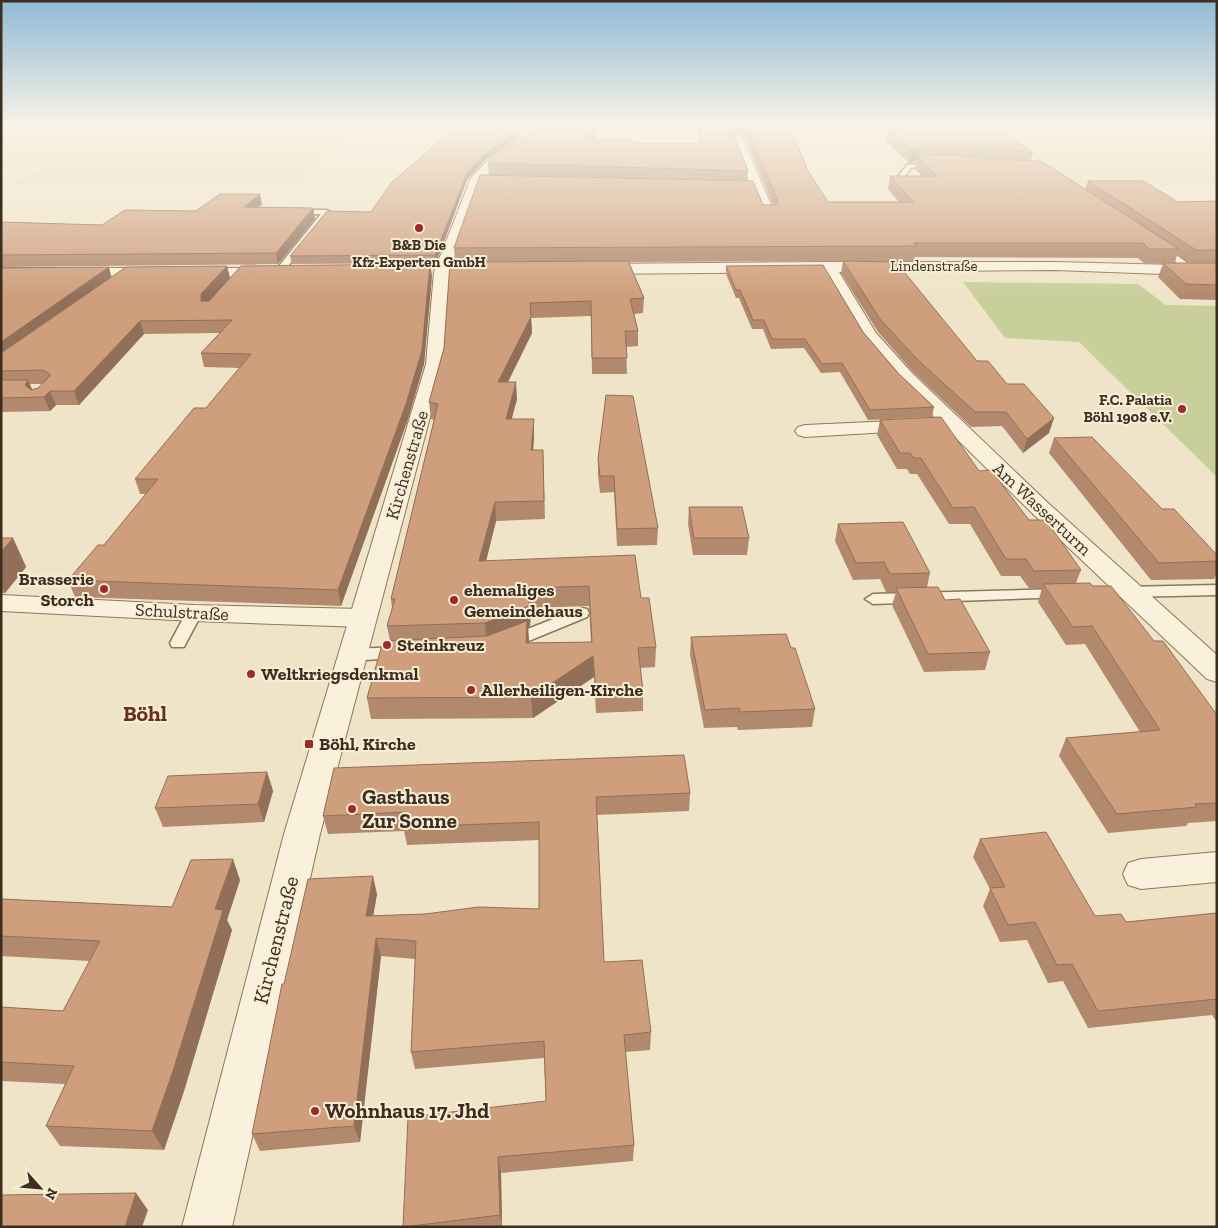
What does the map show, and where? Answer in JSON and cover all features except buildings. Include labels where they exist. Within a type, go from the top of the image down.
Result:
[{"type":"street","name":"Kirchenstraße","points":[[207,1227],[302,834],[435,364],[442,272],[475,182]]},
{"type":"street","points":[[757,182],[768,214]]},
{"type":"street","points":[[741,188],[760,189]]},
{"type":"street","name":"Lindenstraße","points":[[580,270],[828,266],[1056,266],[1217,271]]},
{"type":"street","name":"Am Wasserturm","points":[[828,266],[869,336],[906,378],[1122,592],[1217,672]]},
{"type":"street","points":[[1,274],[128,274],[236,279],[278,273],[298,273]]},
{"type":"street","points":[[805,431],[954,424]]},
{"type":"street","name":"Schulstraße","points":[[1,603],[194,613],[357,636]]},
{"type":"street","points":[[1141,874],[1217,866]]},
{"type":"lane","points":[[278,273],[327,212],[280,212]]},
{"type":"lane","points":[[1153,243],[1193,270]]},
{"type":"lane","points":[[112,286],[128,274]]},
{"type":"lane","points":[[1122,592],[1217,590]]},
{"type":"lane","points":[[873,599],[1072,594]]},
{"type":"lane","points":[[178,643],[194,613]]},
{"type":"lane","points":[[489,650],[581,613]]},
{"type":"lane","points":[[357,636],[421,652]]},
{"type":"shaded area","points":[[14,182],[301,182],[298,185],[11,184]]},
{"type":"shaded area","points":[[1071,182],[1217,182],[1217,185],[1075,185]]},
{"type":"green space","name":"F.C. Palatia Böhl 1908 e.V.","points":[[963,282],[1138,284],[1166,305],[1217,306],[1217,477],[1079,342],[1005,338]]},
{"type":"place","name":"B&B Die Kfz-Experten GmbH","points":[[419,228]]},
{"type":"place","name":"F.C. Palatia Böhl 1908 e.V.","points":[[1182,409]]},
{"type":"place","name":"Brasserie Storch","points":[[104,589]]},
{"type":"place","name":"ehemaliges Gemeindehaus","points":[[454,600]]},
{"type":"place","name":"Steinkreuz","points":[[387,645]]},
{"type":"place","name":"Weltkriegsdenkmal","points":[[251,674]]},
{"type":"place","name":"Allerheiligen-Kirche","points":[[471,690]]},
{"type":"place","name":"Böhl, Kirche","points":[[309,744]]},
{"type":"place","name":"Gasthaus Zur Sonne","points":[[352,809]]},
{"type":"place","name":"Wohnhaus 17. Jhd","points":[[315,1111]]},
{"type":"district","name":"Böhl","points":[[145,713]]}]
